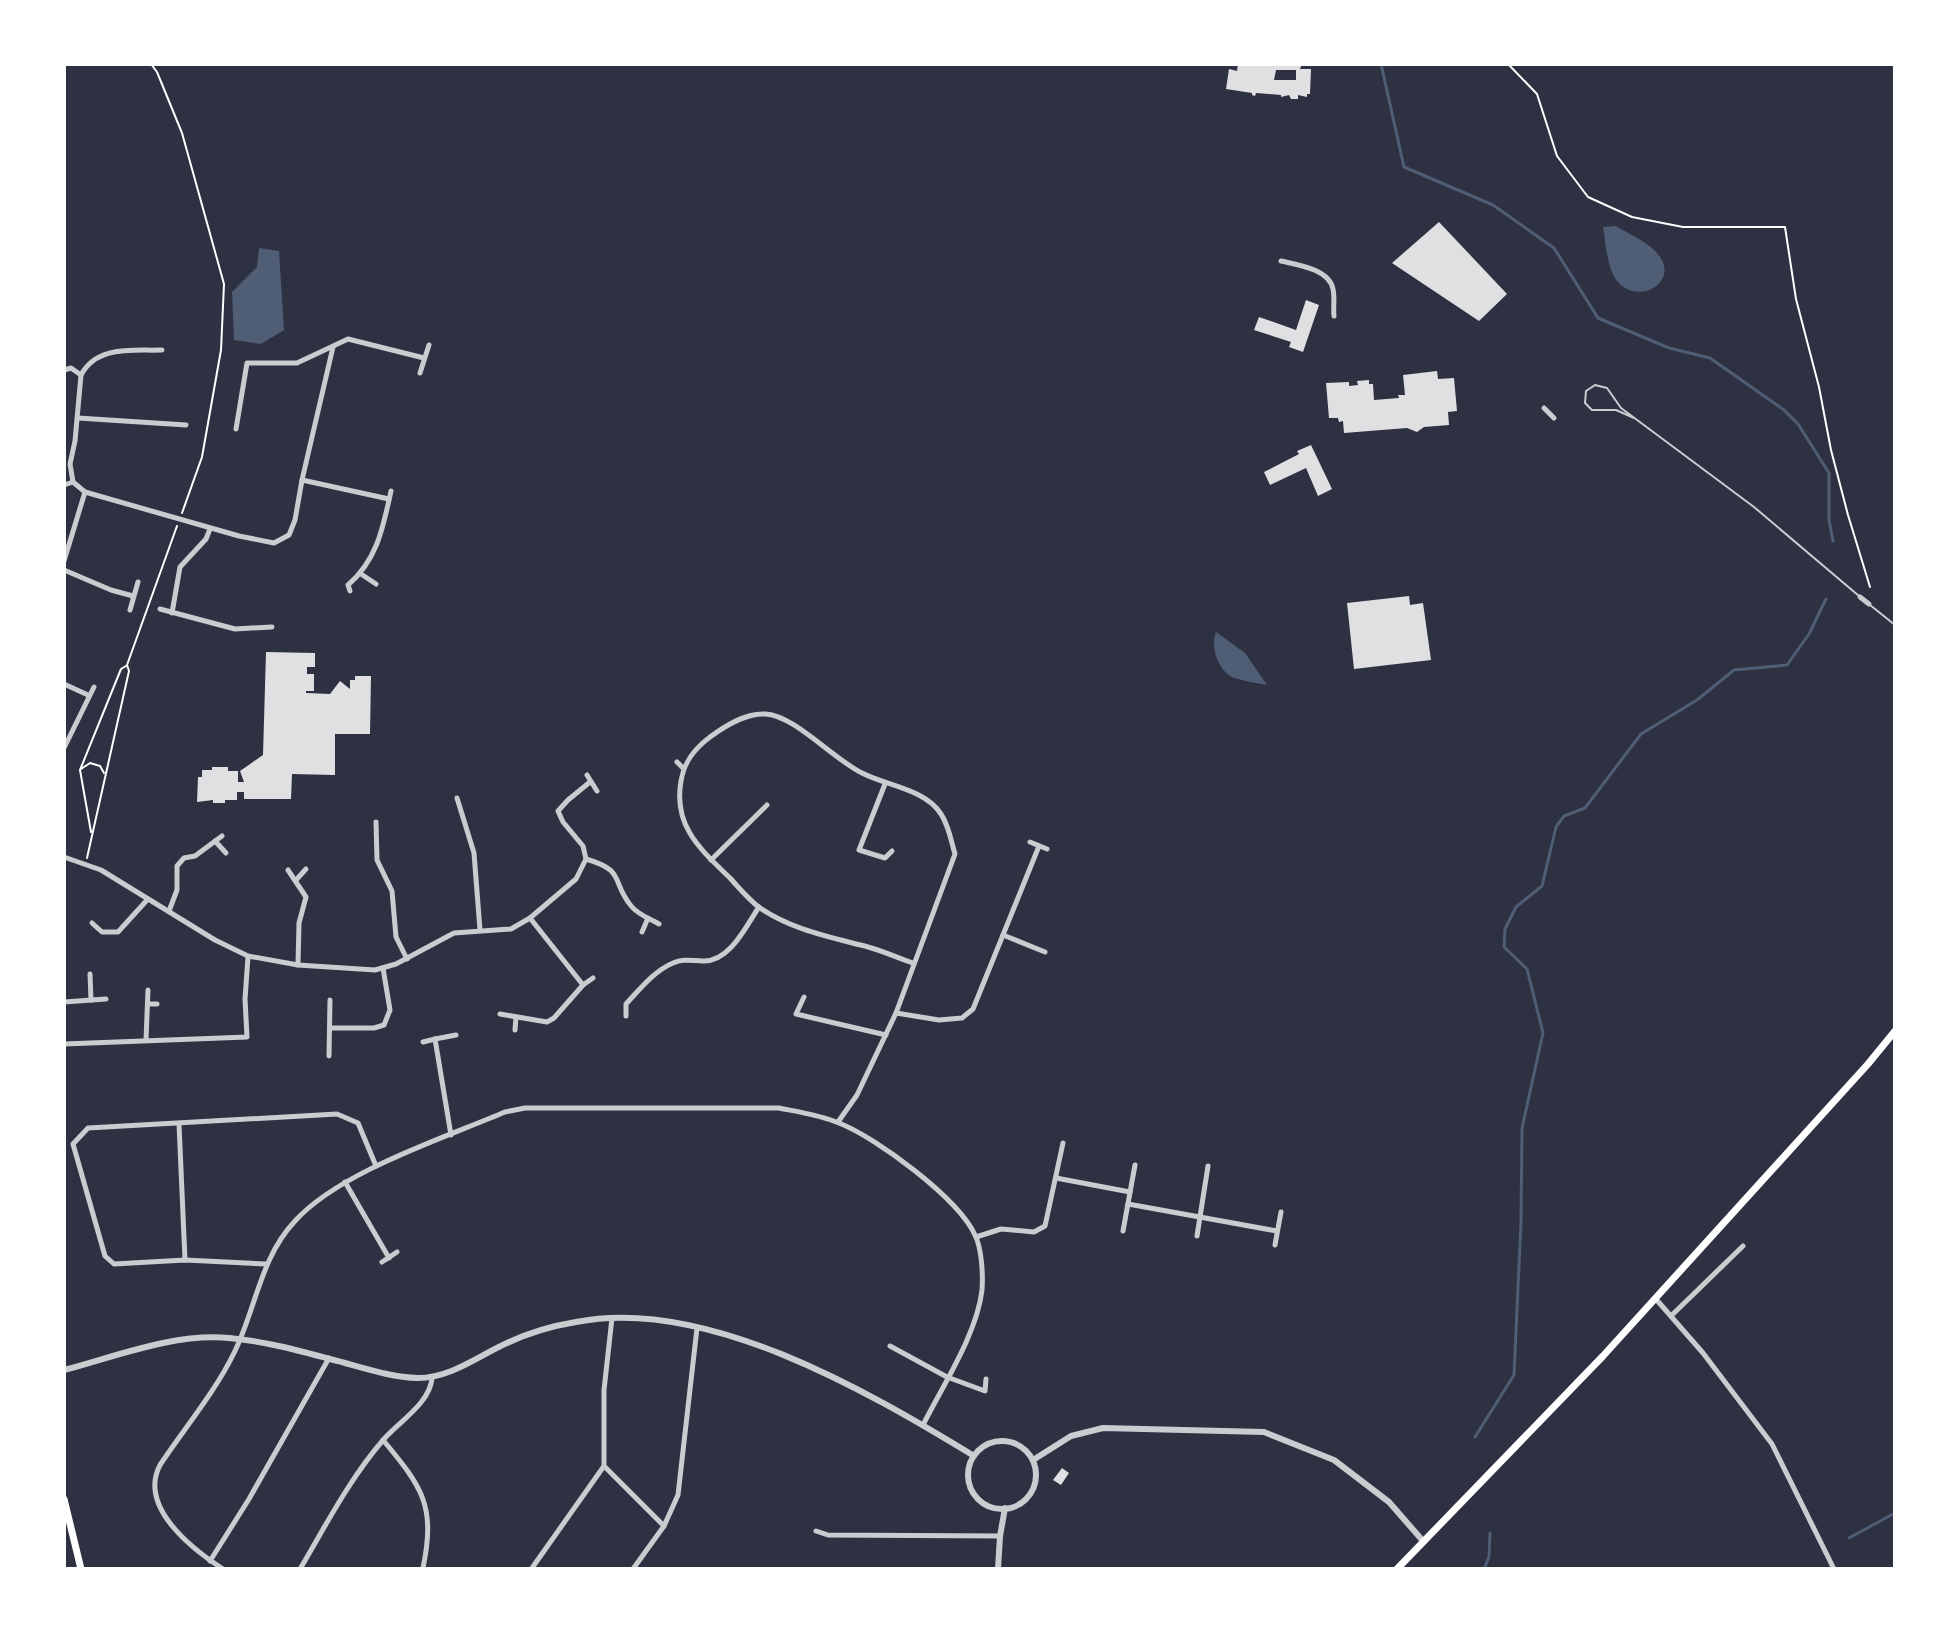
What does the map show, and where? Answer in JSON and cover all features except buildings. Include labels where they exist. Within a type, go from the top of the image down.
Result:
[{"type":"main road","points":[[1397,1569],[1603,1356],[1895,1031]]},
{"type":"main road","points":[[64,1499],[68,1534],[81,1569]]},
{"type":"street","points":[[1281,261],[1308,268],[1329,280],[1333,289],[1334,316]]},
{"type":"street","points":[[236,429],[247,363],[297,363],[348,339],[424,358]]},
{"type":"street","points":[[137,341],[137,351]]},
{"type":"street","points":[[420,373],[429,345]]},
{"type":"street","points":[[162,350],[100,354],[86,366],[81,375],[70,464],[73,482],[85,492],[210,529],[274,543],[289,535],[295,520],[333,347]]},
{"type":"street","points":[[64,370],[71,368],[81,375]]},
{"type":"street","points":[[1544,408],[1554,418]]},
{"type":"street","points":[[78,418],[186,425]]},
{"type":"street","points":[[302,480],[389,499]]},
{"type":"street","points":[[64,485],[73,482]]},
{"type":"street","points":[[350,591],[348,585],[372,559],[391,491]]},
{"type":"street","points":[[64,561],[85,492]]},
{"type":"street","points":[[172,613],[180,567],[206,539],[210,529]]},
{"type":"street","points":[[64,570],[133,596]]},
{"type":"street","points":[[361,574],[376,584]]},
{"type":"street","points":[[130,610],[138,582]]},
{"type":"street","points":[[1860,597],[1869,604]]},
{"type":"street","points":[[160,609],[235,629],[272,627]]},
{"type":"street","points":[[64,684],[88,695]]},
{"type":"street","points":[[64,748],[94,687]]},
{"type":"street","points":[[838,1122],[857,1095],[896,1013],[955,854],[941,813],[924,797],[885,784],[843,763],[786,719],[764,714],[744,717],[722,727],[702,743],[683,768],[677,802],[687,831],[711,860],[759,907],[789,924],[913,963]]},
{"type":"street","points":[[677,762],[683,768]]},
{"type":"street","points":[[587,775],[597,791]]},
{"type":"street","points":[[64,857],[124,882],[215,940],[248,956],[298,965],[375,970],[407,959],[454,933],[511,929],[530,918],[576,879],[586,859],[583,846],[558,811],[590,782]]},
{"type":"street","points":[[885,784],[859,850],[885,858],[892,851]]},
{"type":"street","points":[[457,798],[474,853],[480,930]]},
{"type":"street","points":[[711,860],[767,805]]},
{"type":"street","points":[[455,819],[462,816]]},
{"type":"street","points":[[376,822],[377,860],[392,891],[396,937],[407,959]]},
{"type":"street","points":[[368,836],[375,835]]},
{"type":"street","points":[[169,911],[177,890],[177,866],[184,858],[195,856],[222,836]]},
{"type":"street","points":[[215,841],[226,853]]},
{"type":"street","points":[[1030,842],[1047,849]]},
{"type":"street","points":[[896,1013],[939,1020],[962,1018],[973,1009],[1039,846]]},
{"type":"street","points":[[586,859],[607,865],[615,873],[629,904],[659,924]]},
{"type":"street","points":[[296,880],[306,869]]},
{"type":"street","points":[[288,870],[306,897],[299,923],[298,965]]},
{"type":"street","points":[[92,923],[102,932],[118,932],[148,899]]},
{"type":"street","points":[[626,1016],[626,1004],[663,968],[676,961],[691,959],[706,962],[722,955],[734,944],[759,907]]},
{"type":"street","points":[[530,918],[583,985]]},
{"type":"street","points":[[642,932],[648,918]]},
{"type":"street","points":[[1003,935],[1045,952]]},
{"type":"street","points":[[64,1044],[247,1037],[245,999],[248,956]]},
{"type":"street","points":[[330,1028],[374,1028],[384,1025],[390,1010],[383,968]]},
{"type":"street","points":[[90,974],[91,1000]]},
{"type":"street","points":[[500,1014],[547,1022],[593,978]]},
{"type":"street","points":[[146,1040],[148,990]]},
{"type":"street","points":[[804,997],[796,1014],[886,1035]]},
{"type":"street","points":[[64,1002],[106,999]]},
{"type":"street","points":[[329,1056],[330,1000]]},
{"type":"street","points":[[148,1004],[157,1004]]},
{"type":"street","points":[[515,1030],[516,1017]]},
{"type":"street","points":[[423,1042],[456,1035]]},
{"type":"street","points":[[435,1039],[451,1135]]},
{"type":"street","points":[[223,1569],[185,1539],[171,1522],[157,1500],[154,1480],[160,1465],[229,1363],[266,1264],[295,1220],[345,1182],[505,1112],[525,1108],[779,1108],[838,1122],[899,1160],[938,1190],[960,1212],[976,1237],[982,1289],[972,1325],[923,1425]]},
{"type":"street","points":[[266,1264],[185,1260],[114,1264],[105,1256],[73,1144],[88,1128],[337,1114],[358,1123],[376,1166]]},
{"type":"street","points":[[179,1124],[185,1260]]},
{"type":"street","points":[[976,1237],[997,1230],[1040,1231],[1048,1219],[1063,1143]]},
{"type":"street","points":[[1123,1231],[1135,1165]]},
{"type":"street","points":[[1197,1236],[1208,1166]]},
{"type":"street","points":[[1056,1178],[1130,1192]]},
{"type":"street","points":[[345,1182],[386,1260],[397,1252]]},
{"type":"street","points":[[1128,1204],[1277,1231]]},
{"type":"street","points":[[1275,1245],[1281,1212]]},
{"type":"street","points":[[1671,1316],[1743,1246]]},
{"type":"street","points":[[1655,1298],[1703,1353],[1772,1444],[1834,1569]]},
{"type":"street","points":[[64,1370],[190,1338],[240,1340],[329,1358],[389,1375],[432,1378],[453,1371],[509,1341],[548,1328],[612,1318],[660,1321],[756,1344],[819,1371],[923,1425],[974,1456]]},
{"type":"street","points":[[532,1568],[604,1466],[604,1390],[612,1318]]},
{"type":"street","points":[[633,1569],[664,1526],[678,1495],[697,1328]]},
{"type":"street","points":[[890,1346],[947,1377],[985,1391],[986,1379]]},
{"type":"street","points":[[210,1561],[329,1358]]},
{"type":"street","points":[[300,1569],[358,1472],[383,1440],[419,1404],[431,1388],[432,1378]]},
{"type":"street","points":[[1033,1460],[1071,1436],[1103,1428],[1264,1432],[1334,1460],[1389,1502],[1423,1541]]},
{"type":"street","points":[[383,1440],[416,1479],[429,1514],[429,1541],[423,1568]]},
{"type":"street","points":[[1000,1441],[1019,1445],[1033,1460],[1036,1471],[1032,1492],[1025,1500],[1005,1508],[995,1508],[976,1496],[969,1477],[974,1456],[990,1443],[1000,1441]]},
{"type":"street","points":[[604,1466],[664,1526]]},
{"type":"street","points":[[998,1569],[1005,1508]]},
{"type":"street","points":[[816,1531],[828,1535],[1000,1536]]},
{"type":"lane","points":[[1634,418],[1616,410],[1589,407],[1584,398],[1586,391],[1599,384],[1621,408],[1754,507],[1860,597]]},
{"type":"lane","points":[[1869,604],[1895,625]]},
{"type":"path","points":[[151,64],[182,133],[224,284],[220,356]]},
{"type":"path","points":[[1508,64],[1537,94],[1557,156],[1588,197],[1632,217],[1683,227],[1785,227],[1796,299],[1819,387],[1831,450],[1870,587]]},
{"type":"path","points":[[85,864],[129,671],[127,665],[121,669],[80,770],[91,835]]},
{"type":"path","points":[[80,770],[90,763],[100,766],[104,774]]},
{"type":"water","points":[[1616,226],[1649,246],[1662,259],[1663,278],[1650,290],[1631,291],[1613,275],[1603,227]]},
{"type":"water","points":[[259,248],[279,251],[284,330],[261,344],[234,340],[232,292],[257,267]]},
{"type":"water","points":[[1216,632],[1245,653],[1267,685],[1228,675],[1215,651]]},
{"type":"waterway","points":[[1381,64],[1404,167],[1493,205],[1554,248],[1598,318],[1669,348],[1710,358],[1784,410],[1798,424],[1829,473],[1829,520],[1833,541]]},
{"type":"waterway","points":[[1475,1437],[1514,1375],[1522,1128],[1543,1033],[1527,969],[1504,947],[1505,929],[1516,907],[1542,886],[1556,827],[1564,816],[1585,808],[1641,734],[1697,700],[1734,670],[1787,665],[1809,634],[1826,599]]},
{"type":"waterway","points":[[1849,1538],[1895,1513]]},
{"type":"waterway","points":[[1484,1569],[1489,1557],[1490,1533]]}]
